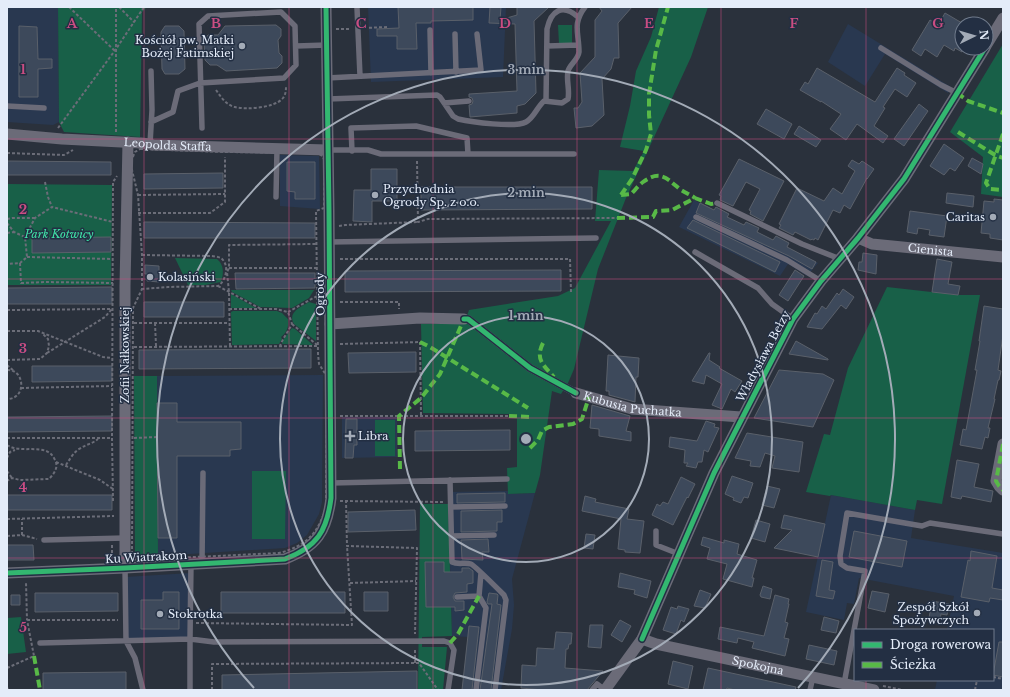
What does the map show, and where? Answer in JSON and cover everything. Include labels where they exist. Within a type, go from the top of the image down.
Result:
[{"type":"street","name":"Ogrody","points":[[285,559],[308,548],[319,537],[325,526],[329,513],[331,483],[330,324],[332,242],[328,150],[326,7]]},
{"type":"street","name":"Władysława Bełzy","points":[[994,32],[1003,18]]},
{"type":"street","name":"Władysława Bełzy","points":[[605,690],[642,639],[714,473],[793,319],[821,281],[858,238],[904,179],[980,56]]},
{"type":"street","name":"Leopolda Staffa","points":[[7,134],[62,139],[128,142],[150,144],[153,146],[277,151],[328,150]]},
{"type":"street","name":"Zofii Nałkowskiej","points":[[125,568],[125,286],[128,142]]},
{"type":"street","name":"Cienista","points":[[858,238],[872,244],[1003,257]]},
{"type":"street","name":"Kubusia Puchatka","points":[[330,324],[420,318],[464,318],[468,319],[530,368],[576,393],[632,409],[742,417]]},
{"type":"street","points":[[1003,444],[996,481],[1003,490]]},
{"type":"street","name":"Ku Wiatrakom","points":[[7,573],[191,564],[202,560],[285,559]]},
{"type":"street","name":"Spokojna","points":[[642,639],[656,644],[874,690]]},
{"type":"lane","points":[[328,99],[437,95],[453,116],[458,119],[512,125],[526,122],[542,103],[546,101],[562,103],[568,99],[569,68],[579,53],[577,22],[578,17],[585,7]]},
{"type":"lane","points":[[357,8],[360,76]]},
{"type":"lane","points":[[546,101],[547,29],[549,20],[555,13],[567,8],[578,17]]},
{"type":"lane","points":[[151,122],[173,112],[178,91],[200,83],[284,78],[296,65],[296,46],[295,26],[281,12],[208,16],[199,24],[200,83],[202,128]]},
{"type":"lane","points":[[430,30],[431,73]]},
{"type":"lane","points":[[456,34],[456,72]]},
{"type":"lane","points":[[327,78],[481,70],[477,34]]},
{"type":"lane","points":[[296,46],[327,45]]},
{"type":"lane","points":[[547,46],[578,45]]},
{"type":"lane","points":[[881,48],[941,85],[957,93]]},
{"type":"lane","points":[[150,144],[151,71]]},
{"type":"lane","points":[[444,103],[469,101]]},
{"type":"lane","points":[[7,106],[44,108]]},
{"type":"lane","points":[[352,151],[351,128],[416,126],[468,138],[468,154]]},
{"type":"lane","points":[[328,150],[368,150],[381,154],[574,154]]},
{"type":"lane","points":[[276,197],[277,151]]},
{"type":"lane","points":[[717,203],[802,244],[840,259]]},
{"type":"lane","points":[[696,217],[787,260],[821,281]]},
{"type":"lane","points":[[332,242],[596,238]]},
{"type":"lane","points":[[695,252],[758,288],[772,304],[793,319]]},
{"type":"lane","points":[[202,560],[203,473]]},
{"type":"lane","points":[[331,483],[507,479]]},
{"type":"lane","points":[[450,480],[452,562],[456,564],[471,564],[476,566],[481,573],[504,595],[506,600],[495,690]]},
{"type":"lane","points":[[451,505],[505,506]]},
{"type":"lane","points":[[854,629],[865,571],[847,568],[841,564],[840,556],[848,513],[922,526],[930,523],[1003,534]]},
{"type":"lane","points":[[656,531],[656,545],[679,554]]},
{"type":"lane","points":[[451,536],[494,535]]},
{"type":"lane","points":[[44,540],[125,538]]},
{"type":"lane","points":[[190,690],[191,564]]},
{"type":"lane","points":[[125,568],[126,641],[135,658],[143,690]]},
{"type":"lane","points":[[476,690],[486,608],[479,596],[481,573]]},
{"type":"lane","points":[[457,597],[479,596]]},
{"type":"lane","points":[[844,684],[854,630]]},
{"type":"lane","points":[[40,643],[190,639],[214,642],[444,641],[450,643],[454,650],[448,690]]},
{"type":"lane","points":[[810,690],[813,677]]},
{"type":"lane","points":[[592,690],[597,684],[605,690]]},
{"type":"path","points":[[69,7],[116,50]]},
{"type":"path","points":[[116,134],[116,50],[118,7]]},
{"type":"path","points":[[118,7],[134,22]]},
{"type":"path","points":[[55,131],[116,50],[144,7]]},
{"type":"path","points":[[335,22],[336,29]]},
{"type":"path","points":[[213,82],[220,97],[226,103],[234,107],[259,108],[268,106],[283,99],[286,93],[284,78]]},
{"type":"path","points":[[7,152],[64,155],[76,148]]},
{"type":"path","points":[[140,149],[225,152],[277,151],[316,153],[324,159],[324,208],[316,211],[316,244],[319,364],[326,375],[326,507],[316,530],[299,547],[279,553],[202,560],[132,560],[133,308],[142,289],[142,255],[138,196],[132,170],[132,159],[135,152],[140,149]]},
{"type":"path","points":[[138,213],[210,213],[225,202],[225,152]]},
{"type":"path","points":[[417,154],[418,222]]},
{"type":"path","points":[[114,502],[112,438],[113,182],[120,172]]},
{"type":"path","points":[[45,182],[52,207]]},
{"type":"path","points":[[138,196],[225,194]]},
{"type":"path","points":[[27,257],[25,237],[35,218],[52,207],[113,222]]},
{"type":"path","points":[[7,219],[35,218]]},
{"type":"path","points":[[332,242],[336,228],[344,224],[418,222],[428,219],[616,218]]},
{"type":"path","points":[[7,223],[14,232],[25,237]]},
{"type":"path","points":[[7,233],[14,232]]},
{"type":"path","points":[[218,286],[224,281],[229,268],[229,245],[316,244]]},
{"type":"path","points":[[142,255],[211,256],[220,258],[224,262],[227,272],[229,292],[230,346]]},
{"type":"path","points":[[7,264],[20,263],[27,257],[113,259]]},
{"type":"path","points":[[335,259],[570,259],[571,292]]},
{"type":"path","points":[[20,263],[21,283],[113,283]]},
{"type":"path","points":[[229,268],[317,268]]},
{"type":"path","points":[[142,289],[218,286],[262,310]]},
{"type":"path","points":[[229,309],[276,310],[288,312],[317,296]]},
{"type":"path","points":[[336,302],[399,302],[398,311]]},
{"type":"path","points":[[7,310],[112,308]]},
{"type":"path","points":[[7,360],[40,359],[47,353],[105,317],[112,308]]},
{"type":"path","points":[[288,312],[292,324],[318,346]]},
{"type":"path","points":[[133,323],[229,323]]},
{"type":"path","points":[[155,323],[156,346]]},
{"type":"path","points":[[280,346],[283,337],[292,324]]},
{"type":"path","points":[[7,331],[38,331],[103,357],[112,358]]},
{"type":"path","points":[[38,331],[44,334],[48,339],[49,346],[47,353]]},
{"type":"path","points":[[336,344],[420,342],[421,416]]},
{"type":"path","points":[[133,347],[318,346]]},
{"type":"path","points":[[7,365],[17,373],[20,378],[21,388],[19,394],[12,399],[7,399]]},
{"type":"path","points":[[7,370],[17,373]]},
{"type":"path","points":[[21,388],[112,386]]},
{"type":"path","points":[[336,416],[509,416]]},
{"type":"path","points":[[133,438],[157,437]]},
{"type":"path","points":[[7,438],[112,438]]},
{"type":"path","points":[[66,465],[76,451],[81,447],[88,446],[99,438]]},
{"type":"path","points":[[7,445],[16,450]]},
{"type":"path","points":[[7,458],[10,452],[16,450],[41,449],[48,451],[53,455],[56,462],[54,474],[49,479],[20,480],[12,478],[7,471]]},
{"type":"path","points":[[56,462],[100,480],[113,489]]},
{"type":"path","points":[[7,481],[12,478]]},
{"type":"path","points":[[336,501],[346,500],[451,505]]},
{"type":"path","points":[[190,623],[352,625],[347,546],[346,500]]},
{"type":"path","points":[[7,519],[114,516],[114,510]]},
{"type":"path","points":[[22,519],[22,536]]},
{"type":"path","points":[[7,536],[22,536],[44,540]]},
{"type":"path","points":[[112,539],[112,564]]},
{"type":"path","points":[[347,546],[417,548],[414,663]]},
{"type":"path","points":[[21,583],[32,581]]},
{"type":"path","points":[[350,583],[416,581]]},
{"type":"path","points":[[7,668],[34,656],[27,620],[26,582]]},
{"type":"path","points":[[27,620],[126,620]]},
{"type":"path","points":[[212,690],[212,664],[414,663],[419,663],[438,690]]},
{"type":"shaded area","points":[[7,7],[58,7],[59,122],[53,125],[7,122]]},
{"type":"shaded area","points":[[368,7],[506,7],[503,77],[371,82]]},
{"type":"shaded area","points":[[848,24],[951,87],[948,93],[885,54],[865,86],[828,62]]},
{"type":"shaded area","points":[[280,155],[319,156],[320,209],[280,206]]},
{"type":"shaded area","points":[[694,200],[818,263],[807,276],[788,264],[780,276],[679,227]]},
{"type":"shaded area","points":[[323,375],[322,502],[319,514],[307,535],[297,543],[285,548],[158,556],[157,376]]},
{"type":"shaded area","points":[[342,417],[397,417],[397,457],[342,458]]},
{"type":"shaded area","points":[[508,491],[509,494],[535,493],[512,579],[514,605],[512,629],[501,690],[462,690],[468,637],[452,636],[448,492]]},
{"type":"shaded area","points":[[831,495],[915,510],[911,538],[1003,553],[1003,690],[935,690],[937,681],[994,681],[994,629],[947,629],[954,596],[859,578],[854,604],[847,603],[844,620],[806,612]]},
{"type":"shaded area","points":[[191,573],[190,639],[126,641],[125,577]]},
{"type":"green space","points":[[58,7],[147,7],[142,12],[140,137],[64,132],[59,122]]},
{"type":"green space","points":[[659,7],[708,7],[691,57],[626,198],[598,269],[574,369],[561,394],[552,391],[540,475],[535,493],[508,494],[507,468],[517,467],[517,414],[423,413],[421,324],[464,324],[469,310],[558,296],[575,288],[611,221],[595,221],[599,170],[633,171],[644,151],[620,147],[630,106],[636,71],[651,37]]},
{"type":"green space","points":[[558,25],[572,25],[572,44],[559,44]]},
{"type":"green space","points":[[1003,44],[1003,197],[981,194],[983,157],[950,132]]},
{"type":"green space","name":"Park Kotwicy","points":[[7,184],[112,185],[111,285],[7,285]]},
{"type":"green space","points":[[175,258],[217,259],[223,269],[221,282],[205,285],[188,285]]},
{"type":"green space","points":[[887,287],[958,295],[980,295],[942,504],[917,500],[915,510],[806,492],[824,434],[830,435],[848,368]]},
{"type":"green space","points":[[231,290],[314,290],[309,298],[292,308],[260,307],[232,292]]},
{"type":"green space","points":[[231,294],[256,308],[231,308]]},
{"type":"green space","points":[[309,302],[316,304],[316,341],[294,324],[292,320],[292,316],[296,310]]},
{"type":"green space","points":[[277,311],[282,313],[288,319],[287,329],[281,337],[282,339],[279,344],[232,345],[231,312]]},
{"type":"green space","points":[[292,328],[313,345],[282,344],[283,340]]},
{"type":"green space","points":[[134,376],[157,376],[158,556],[135,557]]},
{"type":"green space","points":[[375,420],[395,420],[395,456],[375,456]]},
{"type":"green space","points":[[252,471],[286,471],[285,539],[252,539]]},
{"type":"green space","points":[[420,504],[448,504],[452,636],[422,637],[422,647],[447,647],[443,690],[418,690]]},
{"type":"green space","points":[[21,617],[26,652],[7,654],[7,618]]},
{"type":"building","points":[[398,7],[473,7],[473,20],[431,21],[431,23],[416,23],[417,49],[397,49],[397,36],[377,36],[377,29],[399,28]]},
{"type":"building","points":[[490,7],[501,7],[500,20],[517,15],[517,7],[549,7],[534,21],[536,93],[525,104],[517,106],[517,113],[470,117],[469,105],[472,104],[473,101],[472,98],[469,97],[469,94],[517,91],[515,24],[489,23]]},
{"type":"building","points":[[599,7],[632,7],[618,23],[619,58],[614,58],[611,69],[602,79],[604,115],[592,126],[576,128],[574,108],[578,108],[582,102],[580,73],[595,57],[595,20],[602,11]]},
{"type":"building","points":[[945,13],[954,18],[954,51],[944,45],[937,57],[925,49],[921,56],[912,50],[930,20],[938,25]]},
{"type":"building","name":"Kościół pw. Matki Bożej Fatimskiej","points":[[276,25],[281,29],[281,36],[278,40],[279,53],[282,56],[282,63],[277,68],[226,71],[217,65],[210,65],[205,60],[204,40],[208,35],[218,35],[225,26]]},
{"type":"building","points":[[19,26],[37,27],[38,59],[52,59],[52,68],[38,69],[38,97],[19,97]]},
{"type":"building","points":[[165,26],[179,26],[184,31],[185,69],[179,74],[165,74],[162,69],[161,32]]},
{"type":"building","points":[[817,68],[875,102],[897,68],[916,83],[907,97],[895,89],[883,107],[885,108],[874,126],[888,136],[883,143],[857,124],[846,140],[830,129],[841,114],[800,90],[805,82],[808,84]]},
{"type":"building","points":[[919,104],[928,111],[904,146],[894,139]]},
{"type":"building","points":[[766,109],[792,124],[784,139],[757,124]]},
{"type":"building","points":[[799,126],[821,140],[816,147],[794,134]]},
{"type":"building","points":[[944,144],[964,158],[955,171],[950,168],[944,175],[930,166]]},
{"type":"building","points":[[972,158],[983,164],[981,174],[968,166]]},
{"type":"building","points":[[739,159],[784,181],[763,221],[750,214],[751,211],[749,210],[760,189],[746,182],[733,206],[720,200],[721,196],[719,195]]},
{"type":"building","points":[[852,160],[859,164],[862,161],[874,169],[867,178],[850,209],[844,205],[840,213],[833,210],[818,240],[815,238],[814,240],[811,240],[795,232],[793,235],[779,228],[781,225],[779,224],[797,188],[824,201],[833,188],[842,194],[855,171],[848,166]]},
{"type":"building","points":[[7,161],[111,162],[111,175],[7,175]]},
{"type":"building","points":[[287,162],[315,162],[315,199],[295,199],[295,192],[287,191]]},
{"type":"building","name":"Przychodnia Ogrody Sp. z o.o.","points":[[371,169],[397,169],[397,201],[372,201],[372,222],[353,221],[354,190],[371,190]]},
{"type":"building","points":[[223,173],[223,188],[144,189],[144,174]]},
{"type":"building","points":[[421,187],[592,187],[592,209],[421,210]]},
{"type":"building","points":[[947,193],[974,196],[973,207],[946,203]]},
{"type":"building","name":"Caritas","points":[[994,199],[1003,200],[1003,240],[990,238],[990,234],[981,233],[984,201],[994,202]]},
{"type":"building","points":[[700,203],[714,210],[716,207],[729,214],[727,217],[744,225],[746,222],[759,228],[757,232],[773,240],[776,236],[789,243],[787,247],[816,262],[812,269],[789,256],[696,213]]},
{"type":"building","points":[[910,211],[947,216],[944,237],[929,235],[930,230],[918,228],[917,234],[907,232]]},
{"type":"building","points":[[693,220],[780,262],[775,272],[687,228]]},
{"type":"building","points":[[144,222],[315,223],[315,238],[144,238]]},
{"type":"building","points":[[111,237],[111,252],[32,253],[32,238]]},
{"type":"building","points":[[863,253],[877,255],[876,274],[858,270],[859,262],[862,262]]},
{"type":"building","points":[[937,259],[952,262],[948,284],[960,286],[958,295],[932,292]]},
{"type":"building","points":[[145,265],[159,266],[159,282],[147,281]]},
{"type":"building","points":[[561,270],[561,291],[345,292],[345,271]]},
{"type":"building","points":[[795,270],[804,276],[788,301],[779,295]]},
{"type":"building","points":[[235,273],[315,273],[315,288],[236,289]]},
{"type":"building","points":[[112,287],[112,304],[7,304],[7,288]]},
{"type":"building","points":[[843,289],[854,297],[846,309],[841,305],[822,329],[807,327],[815,313],[817,314],[822,306],[826,309],[837,293],[839,295]]},
{"type":"building","points":[[144,302],[224,302],[224,317],[144,317]]},
{"type":"building","points":[[984,306],[1003,309],[1003,335],[998,370],[1001,371],[988,428],[990,428],[988,438],[985,437],[982,449],[960,445],[963,429],[966,430],[977,370],[975,370]]},
{"type":"building","points":[[796,341],[828,359],[828,360],[789,354]]},
{"type":"building","points":[[311,349],[311,368],[139,369],[139,350]]},
{"type":"building","points":[[416,352],[416,372],[349,373],[348,353]]},
{"type":"building","points":[[709,353],[709,360],[720,367],[719,368],[742,381],[735,392],[731,389],[722,409],[712,405],[722,384],[706,375],[704,384],[692,381]]},
{"type":"building","points":[[608,355],[639,358],[638,377],[636,377],[635,402],[609,395],[609,391],[606,391]]},
{"type":"building","points":[[32,366],[112,366],[112,381],[32,382]]},
{"type":"building","points":[[779,370],[823,374],[834,380],[813,427],[754,418]]},
{"type":"building","points":[[157,403],[177,403],[177,422],[241,422],[241,449],[230,450],[230,456],[177,456],[177,538],[158,538]]},
{"type":"building","points":[[592,405],[630,416],[626,431],[631,432],[631,441],[599,436],[599,429],[590,428]]},
{"type":"building","points":[[112,416],[112,431],[7,432],[7,417]]},
{"type":"building","points":[[346,419],[357,419],[357,445],[354,445],[353,458],[345,458]]},
{"type":"building","points":[[706,421],[715,424],[714,427],[719,428],[708,452],[704,450],[702,462],[698,462],[696,468],[686,466],[688,463],[684,463],[685,450],[669,447],[670,437],[697,441]]},
{"type":"building","points":[[510,430],[510,450],[415,451],[415,431]]},
{"type":"building","points":[[747,433],[803,442],[799,472],[772,468],[775,456],[765,453],[760,467],[750,466],[751,461],[735,458]]},
{"type":"building","points":[[957,460],[979,464],[974,487],[993,491],[991,502],[962,496],[961,499],[951,497]]},
{"type":"building","points":[[732,476],[753,483],[748,498],[744,497],[741,503],[733,500],[734,498],[725,494]]},
{"type":"building","points":[[681,477],[695,484],[673,525],[652,515],[657,504],[660,506],[663,502],[668,504]]},
{"type":"building","points":[[767,486],[780,489],[774,508],[762,505]]},
{"type":"building","points":[[505,493],[505,502],[457,503],[457,494]]},
{"type":"building","points":[[7,495],[112,495],[112,510],[8,510]]},
{"type":"building","points":[[585,496],[596,499],[595,502],[629,509],[627,519],[644,521],[640,553],[625,552],[625,550],[618,549],[621,519],[582,511]]},
{"type":"building","points":[[415,510],[416,530],[348,532],[348,512]]},
{"type":"building","points":[[502,510],[502,522],[497,522],[497,531],[461,532],[461,511]]},
{"type":"building","points":[[784,515],[825,524],[818,557],[774,548],[792,530],[781,528]]},
{"type":"building","points":[[756,520],[770,524],[765,542],[751,538]]},
{"type":"building","points":[[854,531],[907,541],[902,567],[849,557]]},
{"type":"building","points":[[586,534],[595,535],[593,549],[584,548]]},
{"type":"building","points":[[703,537],[724,543],[724,540],[739,544],[737,554],[757,560],[752,578],[754,578],[752,587],[723,579],[727,564],[707,559],[710,548],[701,545]]},
{"type":"building","points":[[488,539],[489,552],[482,552],[483,560],[462,559],[461,540]]},
{"type":"building","points":[[7,545],[33,545],[34,560],[7,560]]},
{"type":"building","points":[[971,551],[997,556],[992,588],[1003,590],[1003,600],[990,598],[989,602],[961,597]]},
{"type":"building","points":[[822,560],[833,562],[829,590],[835,591],[833,599],[816,596]]},
{"type":"building","points":[[425,562],[444,562],[444,572],[462,572],[462,568],[469,568],[473,571],[473,583],[467,584],[467,592],[455,593],[453,597],[455,601],[464,601],[464,610],[455,611],[455,607],[426,607]]},
{"type":"building","points":[[620,573],[651,581],[647,598],[634,594],[635,590],[618,587]]},
{"type":"building","points":[[763,586],[772,589],[770,599],[761,597],[760,595]]},
{"type":"building","points":[[700,590],[711,594],[705,608],[694,606]]},
{"type":"building","points":[[872,591],[889,594],[885,612],[868,608]]},
{"type":"building","name":"Stokrotka","points":[[163,592],[179,592],[179,629],[141,629],[141,600],[163,600]]},
{"type":"building","points":[[221,592],[345,592],[345,613],[221,613]]},
{"type":"building","points":[[364,592],[388,592],[388,611],[364,611]]},
{"type":"building","points":[[35,593],[118,593],[118,611],[35,612]]},
{"type":"building","points":[[489,593],[498,595],[497,604],[501,605],[491,690],[480,690],[492,604],[488,604],[487,602]]},
{"type":"building","points":[[11,595],[20,595],[20,605],[11,605]]},
{"type":"building","points":[[775,595],[789,599],[785,622],[788,623],[784,638],[789,639],[785,656],[752,648],[754,642],[738,638],[737,643],[718,639],[720,627],[764,636]]},
{"type":"building","points":[[932,601],[949,604],[947,615],[941,614],[940,620],[929,618]]},
{"type":"building","points":[[678,606],[689,609],[684,622],[681,620],[676,634],[663,630],[671,607],[677,609]]},
{"type":"building","points":[[824,617],[839,621],[836,633],[821,630]]},
{"type":"building","points":[[620,620],[631,626],[622,642],[611,635]]},
{"type":"building","points":[[590,625],[603,625],[601,648],[588,647]]},
{"type":"building","points":[[469,626],[479,627],[472,690],[462,690]]},
{"type":"building","points":[[556,632],[572,633],[571,644],[569,644],[568,649],[566,649],[565,668],[603,671],[587,690],[543,690],[521,688],[522,665],[536,666],[537,648],[554,649]]},
{"type":"building","points":[[999,642],[1003,642],[1003,677],[994,675]]},
{"type":"building","points":[[809,645],[837,651],[834,665],[806,659]]},
{"type":"building","points":[[673,661],[693,666],[688,689],[668,684]]},
{"type":"building","points":[[708,668],[796,687],[795,690],[735,690],[727,688],[726,690],[703,690]]},
{"type":"building","points":[[417,671],[417,690],[222,690],[222,675]]},
{"type":"building","points":[[126,672],[126,690],[43,690],[43,673]]},
{"type":"marked path","points":[[621,195],[632,179],[646,150],[651,134],[649,94],[656,50],[668,7]]},
{"type":"marked path","points":[[957,93],[968,101],[1003,113]]},
{"type":"marked path","points":[[958,132],[995,155],[1003,158]]},
{"type":"marked path","points":[[1003,134],[986,183],[990,189],[1003,190]]},
{"type":"marked path","points":[[621,195],[631,194],[638,186],[649,178],[659,176],[668,179],[681,190],[695,198]]},
{"type":"marked path","points":[[617,218],[653,217],[656,211],[672,210],[695,198],[711,204],[717,203]]},
{"type":"marked path","points":[[400,469],[399,416],[421,398],[440,374],[464,319],[467,319]]},
{"type":"marked path","points":[[420,342],[528,408]]},
{"type":"marked path","points":[[543,343],[540,353],[541,362],[554,377]]},
{"type":"marked path","points":[[530,448],[538,440],[542,431],[549,427],[573,424],[582,419],[589,397]]},
{"type":"marked path","points":[[509,416],[531,417]]},
{"type":"marked path","points":[[1003,444],[996,481],[1003,490]]},
{"type":"marked path","points":[[450,643],[458,634],[479,596]]},
{"type":"marked path","points":[[34,656],[40,690]]},
{"type":"cycle path","points":[[7,573],[285,559],[305,549],[313,543],[323,529],[327,520],[331,498],[326,7]]},
{"type":"cycle path","points":[[642,639],[714,473],[793,319],[821,281],[858,238],[904,179],[980,56]]},
{"type":"cycle path","points":[[464,319],[468,319],[530,368],[576,393]]},
{"type":"place","name":"Kościół pw. Matki Bożej Fatimskiej","points":[[242,46]]},
{"type":"place","name":"Przychodnia Ogrody Sp. z o.o.","points":[[375,195]]},
{"type":"place","name":"Caritas","points":[[993,217]]},
{"type":"place","name":"Kolasiński","points":[[150,277]]},
{"type":"place","name":"Libra","points":[[350,436]]},
{"type":"place","name":"Zespół Szkół Spożywczych","points":[[977,613]]},
{"type":"place","name":"Stokrotka","points":[[160,614]]}]
